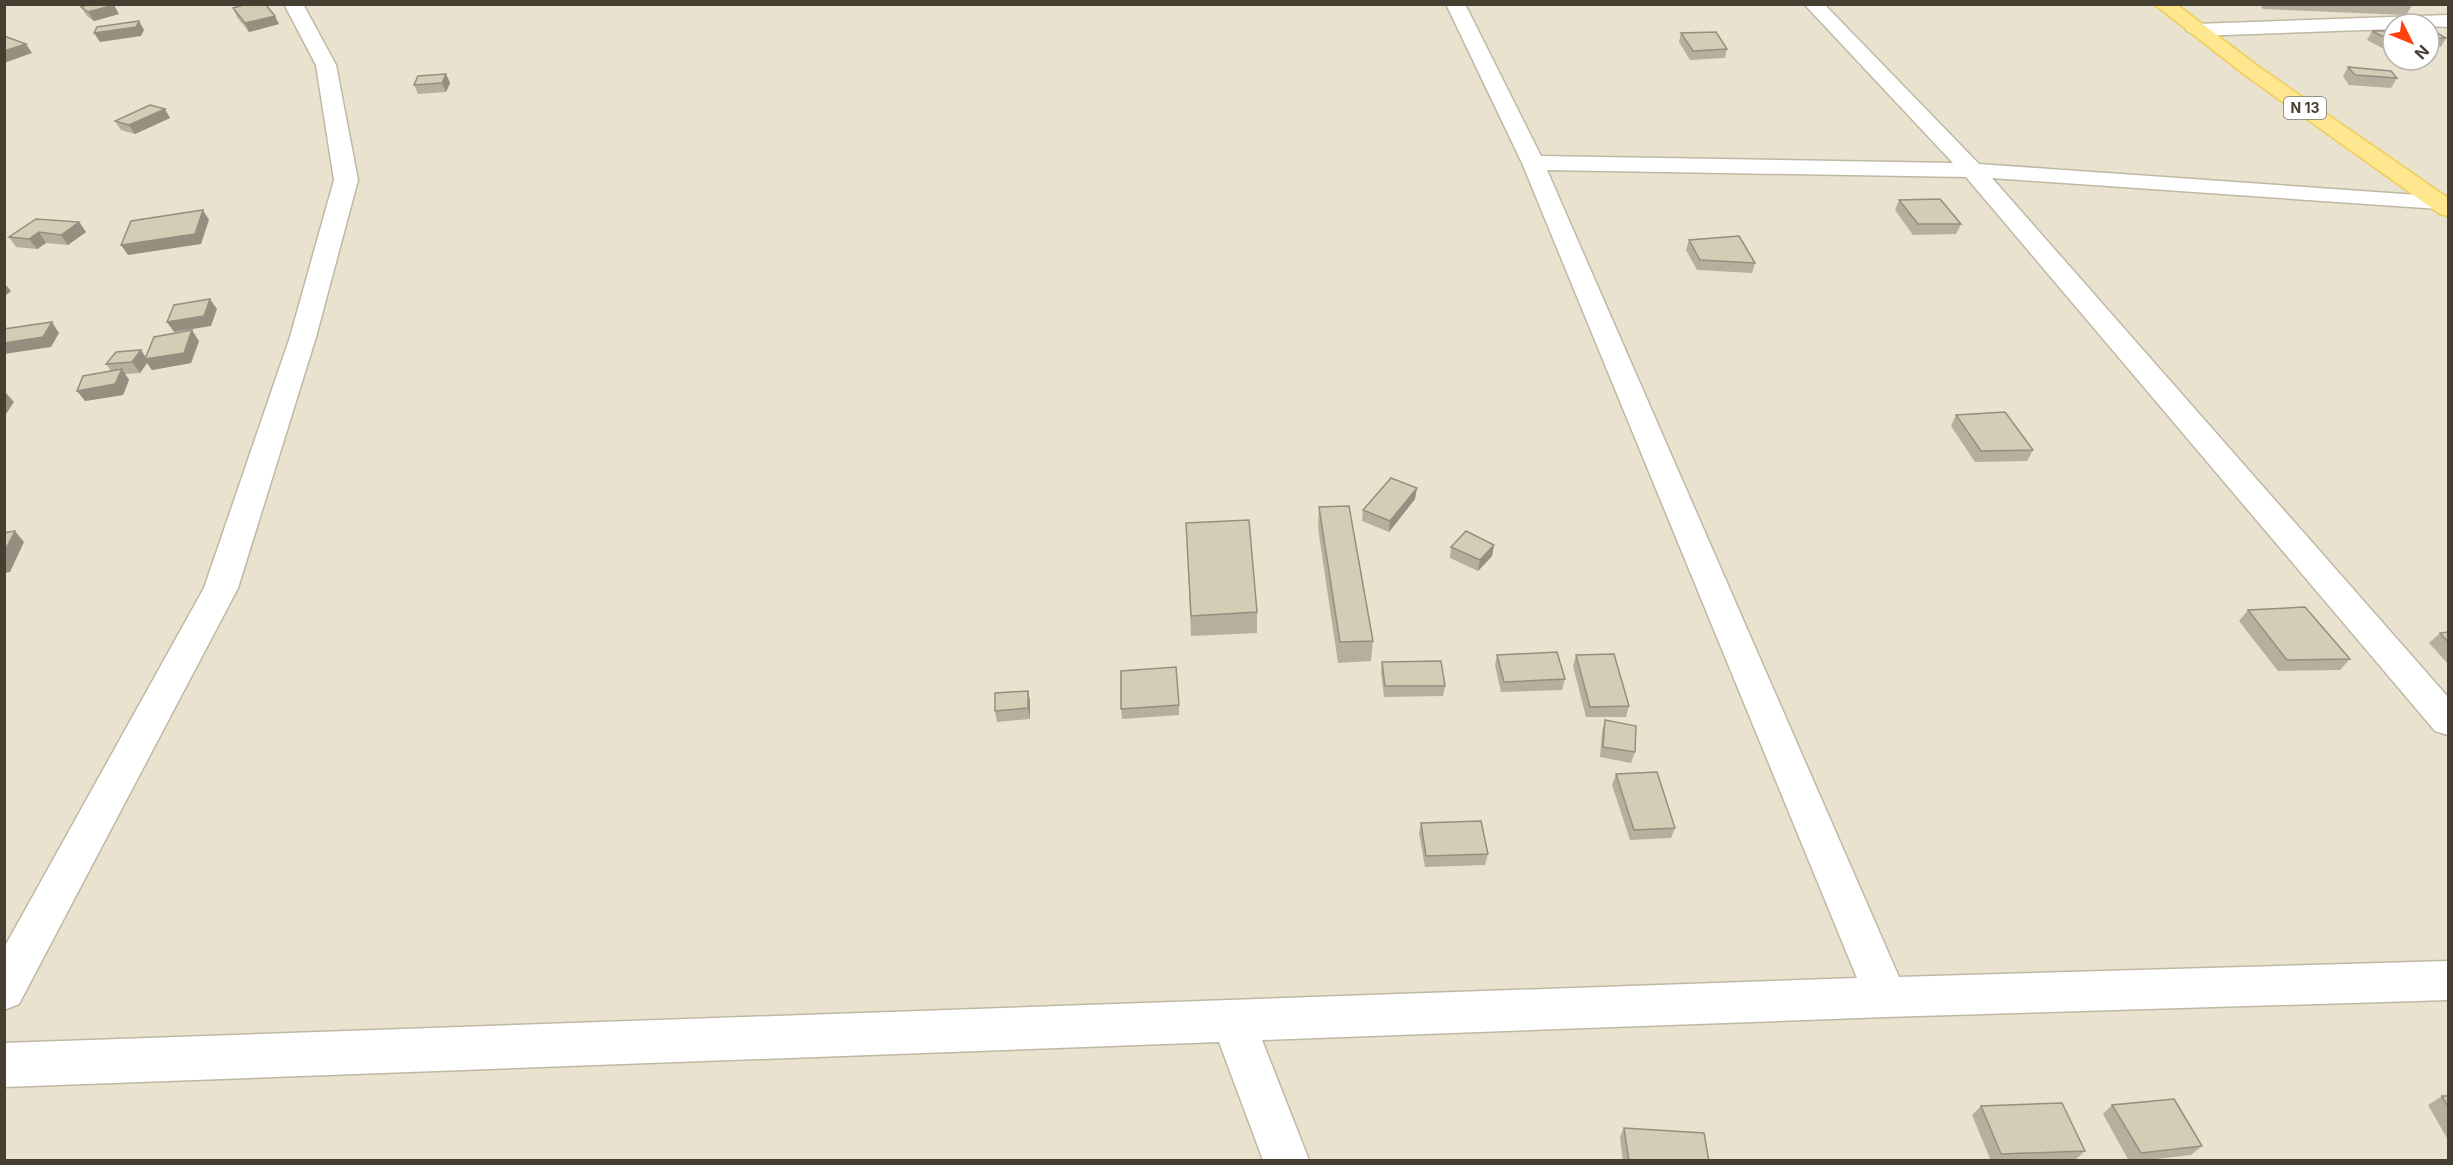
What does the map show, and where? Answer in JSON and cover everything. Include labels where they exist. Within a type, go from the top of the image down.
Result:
[{"type":"main road","name":"N 13","points":[[2163,4],[2196,30],[2444,206]]},
{"type":"street","points":[[4,990],[221,588],[303,337],[346,180],[326,65],[293,4]]},
{"type":"street","points":[[1455,4],[1533,163],[1887,998]]},
{"type":"street","points":[[1813,4],[1972,170],[2448,721]]},
{"type":"street","points":[[2196,30],[2448,21]]},
{"type":"street","points":[[1533,163],[1972,170],[2444,206]]},
{"type":"street","points":[[4,1065],[1887,998],[2448,981]]},
{"type":"street","points":[[1233,1021],[1286,1161]]},
{"type":"shaded area","points":[[5,5],[2448,5],[2448,1160],[5,1160]]},
{"type":"building","points":[[90,4],[114,5],[88,12],[81,7]]},
{"type":"building","points":[[247,4],[265,4],[275,16],[245,23],[233,8]]},
{"type":"building","points":[[139,21],[136,27],[94,33],[97,27]]},
{"type":"building","points":[[1716,32],[1727,49],[1693,51],[1681,33]]},
{"type":"building","points":[[4,36],[26,44],[4,51]]},
{"type":"building","points":[[2348,67],[2392,72],[2397,78],[2355,75]]},
{"type":"building","points":[[446,74],[442,83],[414,85],[418,76]]},
{"type":"building","points":[[150,105],[165,109],[129,125],[115,121]]},
{"type":"building","points":[[1940,199],[1961,224],[1918,224],[1899,200]]},
{"type":"building","points":[[203,210],[195,234],[121,245],[131,221]]},
{"type":"building","points":[[36,219],[79,222],[61,235],[39,232],[29,239],[9,237]]},
{"type":"building","points":[[1739,236],[1755,263],[1700,260],[1689,240]]},
{"type":"building","points":[[210,299],[204,316],[167,322],[174,305]]},
{"type":"building","points":[[52,322],[43,337],[4,343],[4,329]]},
{"type":"building","points":[[192,330],[184,353],[145,359],[154,337]]},
{"type":"building","points":[[141,350],[132,362],[106,364],[116,352]]},
{"type":"building","points":[[122,369],[115,384],[77,391],[83,376]]},
{"type":"building","points":[[2005,412],[2033,450],[1981,451],[1956,415]]},
{"type":"building","points":[[1391,478],[1417,488],[1390,521],[1363,510]]},
{"type":"building","points":[[1349,506],[1373,641],[1340,642],[1319,507]]},
{"type":"building","points":[[1249,520],[1257,612],[1191,616],[1186,523]]},
{"type":"building","points":[[15,531],[4,552],[4,533]]},
{"type":"building","points":[[1466,531],[1494,545],[1480,560],[1451,547]]},
{"type":"building","points":[[2305,607],[2350,659],[2287,660],[2248,610]]},
{"type":"building","points":[[2448,632],[2448,642],[2440,633]]},
{"type":"building","points":[[1557,652],[1565,679],[1504,682],[1497,655]]},
{"type":"building","points":[[1614,654],[1629,706],[1590,707],[1576,655]]},
{"type":"building","points":[[1441,661],[1445,686],[1385,686],[1382,662]]},
{"type":"building","points":[[1176,667],[1179,705],[1121,709],[1121,671]]},
{"type":"building","points":[[1028,691],[1028,708],[995,711],[995,693]]},
{"type":"building","points":[[1605,720],[1636,726],[1635,752],[1603,747]]},
{"type":"building","points":[[1657,772],[1675,828],[1634,830],[1616,774]]},
{"type":"building","points":[[1481,821],[1488,854],[1426,856],[1421,823]]},
{"type":"building","points":[[2442,1096],[2448,1096],[2448,1107]]},
{"type":"building","points":[[2174,1099],[2202,1146],[2141,1153],[2112,1105]]},
{"type":"building","points":[[2062,1103],[2085,1151],[2001,1154],[1981,1106]]},
{"type":"building","points":[[1624,1128],[1704,1133],[1709,1161],[1629,1161]]}]
